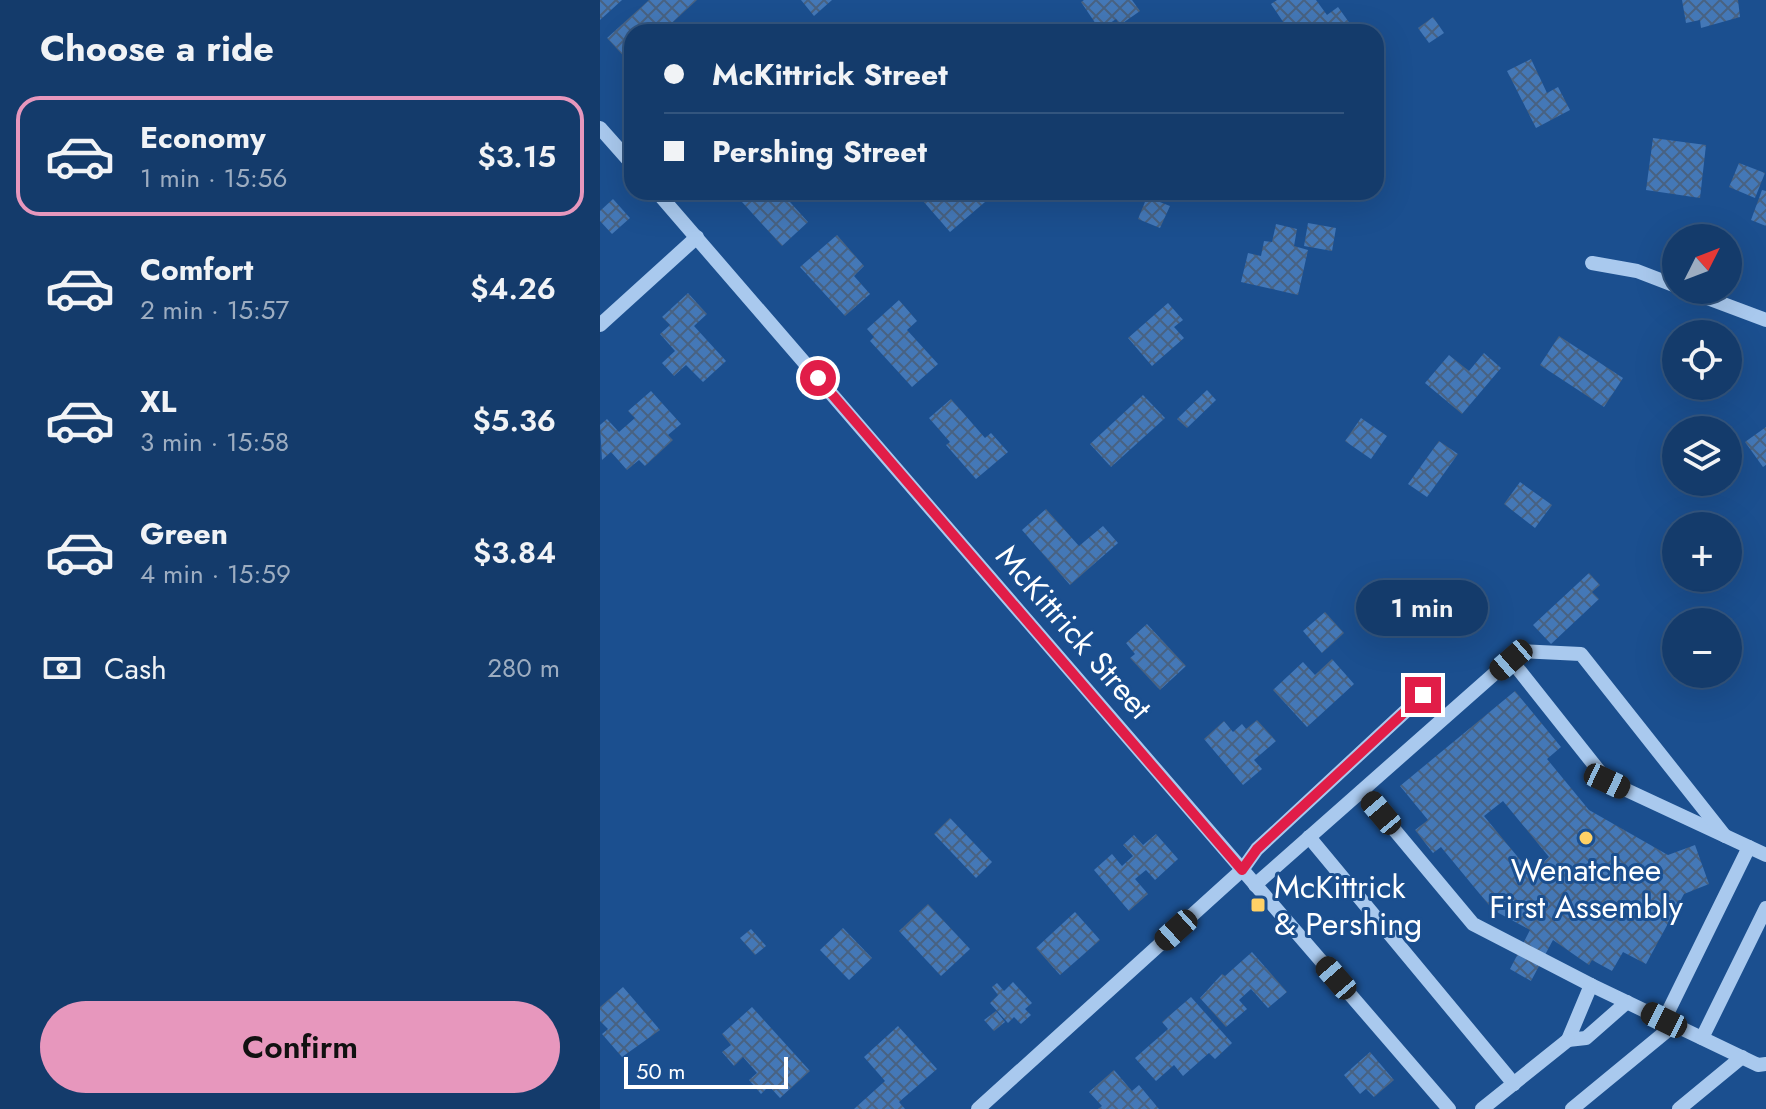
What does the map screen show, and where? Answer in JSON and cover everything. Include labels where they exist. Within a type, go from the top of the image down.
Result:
[{"type":"street","points":[[600,128],[624,155]]},
{"type":"street","name":"McKittrick Street","points":[[664,200],[1449,1109]]},
{"type":"street","points":[[600,325],[697,237]]},
{"type":"street","points":[[1592,263],[1637,271],[1662,281]]},
{"type":"street","points":[[1723,304],[1766,320]]},
{"type":"street","points":[[1255,885],[1520,651],[1581,654],[1725,836]]},
{"type":"street","points":[[1511,660],[1607,781],[1766,855]]},
{"type":"street","points":[[978,1109],[1242,870],[1257,849],[1423,695]]},
{"type":"street","points":[[1362,791],[1473,924],[1591,985],[1742,1057],[1766,1064]]},
{"type":"street","points":[[1309,837],[1514,1084]]},
{"type":"street","points":[[1572,1109],[1669,1022],[1749,847]]},
{"type":"street","points":[[1702,1038],[1766,908]]},
{"type":"street","points":[[1482,1109],[1568,1040],[1591,985]]},
{"type":"street","points":[[1568,1040],[1586,1038],[1627,1002]]},
{"type":"street","points":[[1679,1109],[1742,1057]]},
{"type":"building","points":[[600,0],[622,0],[600,20]]},
{"type":"building","points":[[649,0],[697,0],[671,24],[624,24],[624,57],[607,38]]},
{"type":"building","points":[[801,0],[832,0],[814,16]]},
{"type":"building","points":[[1132,0],[1140,11],[1121,24],[1116,19],[1109,24],[1096,24],[1081,2]]},
{"type":"building","points":[[1277,0],[1316,0],[1327,15],[1338,7],[1350,24],[1285,24],[1271,4]]},
{"type":"building","points":[[1682,0],[1738,0],[1740,17],[1701,28],[1700,20],[1686,23]]},
{"type":"building","points":[[1433,17],[1444,33],[1429,43],[1418,28]]},
{"type":"building","points":[[1531,59],[1547,93],[1558,87],[1570,110],[1536,128],[1507,71]]},
{"type":"building","points":[[1653,138],[1706,145],[1700,198],[1646,190]]},
{"type":"building","points":[[1739,163],[1765,173],[1755,198],[1729,187]]},
{"type":"building","points":[[1762,190],[1766,191],[1766,226],[1751,220]]},
{"type":"building","points":[[613,199],[630,218],[612,234],[600,221],[600,211]]},
{"type":"building","points":[[740,200],[788,200],[808,222],[782,246]]},
{"type":"building","points":[[983,200],[985,202],[950,232],[923,201]]},
{"type":"building","points":[[1146,200],[1170,206],[1160,228],[1138,219]]},
{"type":"building","points":[[1308,223],[1336,228],[1332,251],[1304,246]]},
{"type":"building","points":[[1276,224],[1297,229],[1294,246],[1308,250],[1298,295],[1241,282],[1248,253],[1261,256],[1264,241],[1272,242]]},
{"type":"building","points":[[837,235],[864,266],[854,276],[870,294],[845,316],[800,267]]},
{"type":"building","points":[[688,293],[707,314],[694,326],[726,361],[703,382],[686,365],[674,376],[662,363],[675,351],[660,334],[670,325],[662,317]]},
{"type":"building","points":[[899,300],[917,321],[907,330],[938,364],[912,387],[870,341],[874,337],[867,329]]},
{"type":"building","points":[[1168,303],[1183,320],[1174,327],[1184,338],[1152,366],[1128,338]]},
{"type":"building","points":[[1559,336],[1623,378],[1604,407],[1540,365]]},
{"type":"building","points":[[1484,353],[1501,368],[1462,414],[1425,383],[1449,355],[1469,371]]},
{"type":"building","points":[[1207,390],[1216,400],[1187,428],[1177,419]]},
{"type":"building","points":[[651,391],[681,424],[668,435],[673,440],[645,466],[639,460],[627,470],[611,452],[602,460],[600,425],[607,419],[619,432],[635,418],[628,411]]},
{"type":"building","points":[[1143,395],[1165,418],[1111,467],[1090,444]]},
{"type":"building","points":[[951,399],[985,438],[991,433],[1008,452],[976,479],[946,445],[950,442],[929,418]]},
{"type":"building","points":[[1361,418],[1387,436],[1371,459],[1345,441]]},
{"type":"building","points":[[1766,427],[1766,465],[1763,467],[1745,442]]},
{"type":"building","points":[[1439,441],[1458,454],[1427,497],[1408,484]]},
{"type":"building","points":[[1520,482],[1552,505],[1535,528],[1504,504]]},
{"type":"building","points":[[1046,509],[1079,546],[1103,526],[1118,543],[1070,585],[1022,530]]},
{"type":"building","points":[[1589,573],[1600,585],[1592,592],[1599,599],[1551,644],[1533,625]]},
{"type":"building","points":[[1325,612],[1344,633],[1322,653],[1303,631]]},
{"type":"building","points":[[1147,624],[1186,666],[1160,690],[1130,658],[1135,654],[1126,643]]},
{"type":"building","points":[[1332,659],[1354,684],[1307,727],[1273,690],[1303,662],[1315,675]]},
{"type":"building","name":"Wenatchee First Assembly","points":[[1515,691],[1561,747],[1547,759],[1589,810],[1668,855],[1695,845],[1709,884],[1684,894],[1646,964],[1623,952],[1612,971],[1592,960],[1589,965],[1553,940],[1531,981],[1510,969],[1530,930],[1493,910],[1441,847],[1433,853],[1415,830],[1428,820],[1400,786]],"holes":[[[1503,801],[1549,857],[1531,873],[1484,816]]]},
{"type":"building","points":[[1257,720],[1276,741],[1254,760],[1262,769],[1243,785],[1204,739],[1224,721],[1233,732],[1242,724],[1246,729]]},
{"type":"building","points":[[950,818],[992,862],[976,878],[934,834]]},
{"type":"building","points":[[1156,834],[1178,859],[1155,880],[1146,870],[1135,879],[1148,894],[1129,911],[1094,870],[1112,854],[1122,866],[1133,856],[1123,845],[1134,835],[1143,845]]},
{"type":"building","points":[[928,904],[970,949],[941,976],[899,931]]},
{"type":"building","points":[[1075,912],[1100,940],[1060,975],[1036,948]]},
{"type":"building","points":[[843,928],[872,958],[849,980],[820,950]]},
{"type":"building","points":[[751,929],[766,946],[755,955],[740,938]]},
{"type":"building","points":[[1252,952],[1287,992],[1268,1008],[1251,989],[1239,1000],[1247,1009],[1226,1027],[1200,998],[1222,974],[1225,976]]},
{"type":"building","points":[[1013,982],[1032,1003],[1025,1009],[1031,1015],[1021,1024],[1014,1017],[1008,1023],[990,1003],[998,995],[992,987],[997,983],[1004,991]]},
{"type":"building","points":[[623,987],[660,1030],[622,1057],[602,1034],[608,1029],[600,1021],[600,1007]]},
{"type":"building","points":[[1191,997],[1232,1043],[1215,1059],[1209,1053],[1183,1076],[1174,1065],[1156,1081],[1135,1058],[1168,1029],[1162,1022]]},
{"type":"building","points":[[752,1007],[810,1071],[780,1098],[769,1086],[761,1094],[749,1080],[757,1073],[743,1057],[734,1066],[722,1052],[731,1045],[722,1034]]},
{"type":"building","points":[[996,1011],[1005,1022],[994,1031],[984,1020]]},
{"type":"building","points":[[898,1026],[937,1069],[899,1102],[905,1109],[854,1109],[885,1081],[864,1057]]},
{"type":"building","points":[[1370,1052],[1394,1080],[1374,1097],[1366,1089],[1360,1094],[1344,1075]]},
{"type":"building","points":[[1114,1070],[1132,1091],[1139,1085],[1159,1109],[1098,1109],[1102,1106],[1089,1092]]},
{"type":"place","name":"Wenatchee First Assembly","points":[[1586,838]]},
{"type":"place","name":"McKittrick & Pershing","points":[[1258,905]]},
{"type":"route","points":[[818,378],[1242,870],[1257,849],[1423,695]]}]
